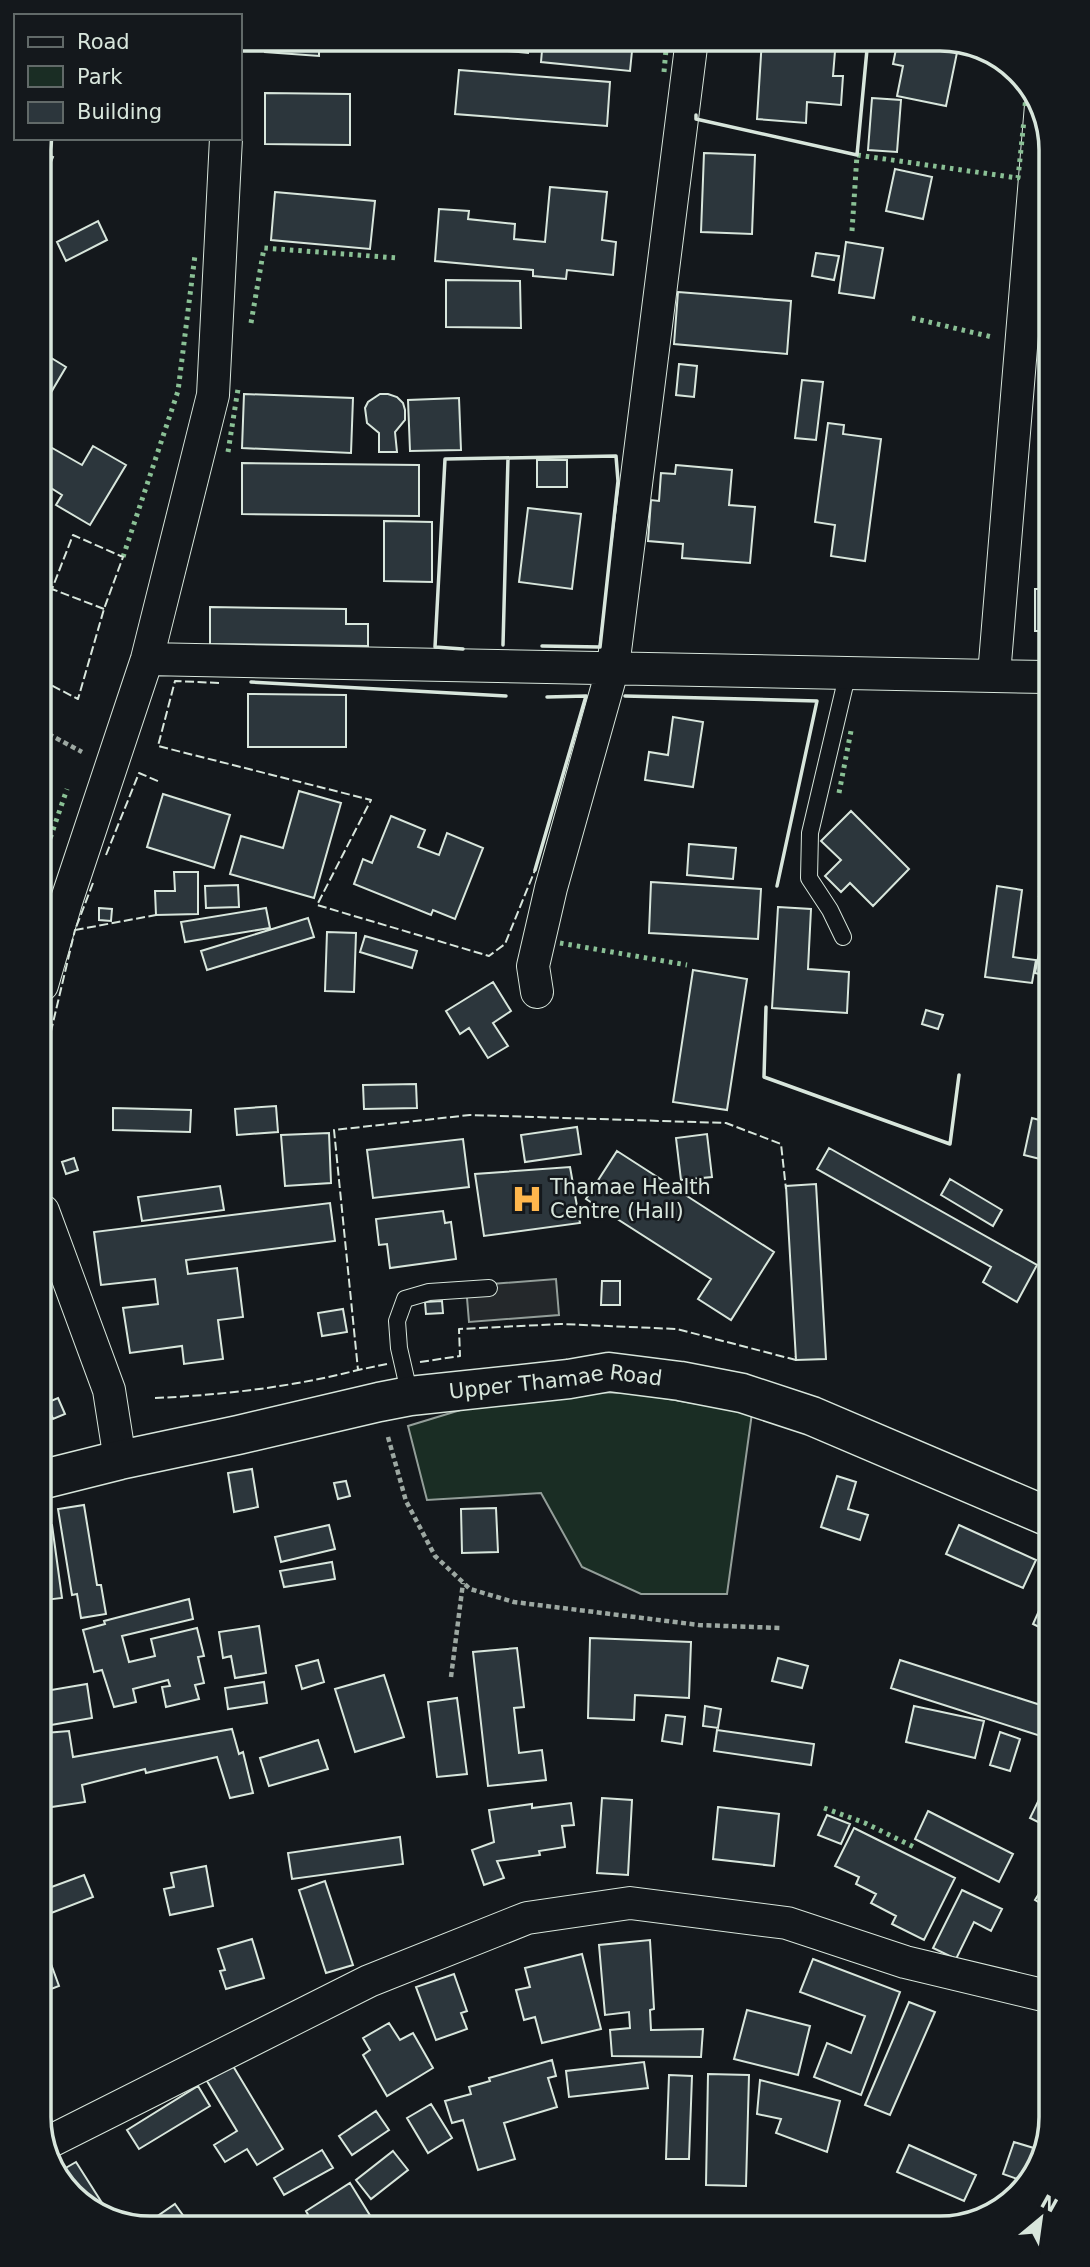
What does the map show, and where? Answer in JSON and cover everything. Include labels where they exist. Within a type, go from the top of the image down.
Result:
[{"type":"street","points":[[537,992],[533,966],[551,888],[613,667],[690,51]]},
{"type":"street","points":[[51,954],[147,659],[213,395],[226,140]]},
{"type":"street","points":[[994,675],[1038,141]]},
{"type":"street","points":[[147,659],[1039,677]]},
{"type":"street","points":[[51,1233],[109,1390],[120,1460]]},
{"type":"street","name":"Upper Thamae Road","points":[[51,1477],[394,1399],[609,1372],[680,1381],[742,1393],[812,1416],[1039,1513]]},
{"type":"street","points":[[54,2140],[369,1981],[527,1918],[630,1903],[787,1923],[905,1962],[1039,1994]]},
{"type":"lane","points":[[843,937],[830,910],[809,878],[810,833],[848,672]]},
{"type":"lane","points":[[394,1399],[399,1348],[397,1321],[405,1299],[429,1292],[489,1289]]},
{"type":"path","points":[[51,735],[111,768]]},
{"type":"path","points":[[394,1399],[406,1501],[435,1556],[470,1590],[514,1602],[699,1625],[780,1628]]},
{"type":"path","points":[[451,1677],[463,1582]]},
{"type":"green space","points":[[590,1392],[633,1393],[752,1413],[727,1594],[641,1594],[582,1567],[541,1493],[427,1500],[408,1426],[467,1408]]},
{"type":"shaded area","points":[[556,1279],[559,1315],[469,1322],[466,1286]]},
{"type":"building","points":[[319,51],[319,56],[265,52]]},
{"type":"building","points":[[542,51],[632,51],[630,71],[541,62]]},
{"type":"building","points":[[761,51],[835,51],[833,76],[843,76],[841,105],[807,102],[806,123],[757,119]]},
{"type":"building","points":[[896,51],[957,53],[946,106],[897,96],[903,66],[893,64]]},
{"type":"building","points":[[459,70],[610,82],[607,126],[455,114]]},
{"type":"building","points":[[265,93],[350,94],[350,145],[265,144]]},
{"type":"building","points":[[872,98],[901,100],[897,152],[868,150]]},
{"type":"building","points":[[704,153],[755,155],[752,234],[701,232]]},
{"type":"building","points":[[895,169],[932,177],[923,219],[886,211]]},
{"type":"building","points":[[550,187],[607,192],[602,240],[616,242],[613,275],[567,270],[566,279],[533,276],[533,270],[435,261],[439,209],[469,211],[468,219],[515,224],[514,239],[545,242]]},
{"type":"building","points":[[275,192],[375,201],[370,249],[271,240]]},
{"type":"building","points":[[98,221],[107,240],[66,261],[57,242]]},
{"type":"building","points":[[846,242],[883,248],[874,298],[839,293]]},
{"type":"building","points":[[816,253],[839,256],[834,280],[812,276]]},
{"type":"building","points":[[446,280],[520,281],[521,328],[446,327]]},
{"type":"building","points":[[678,292],[791,301],[787,354],[674,344]]},
{"type":"building","points":[[51,358],[66,367],[51,392]]},
{"type":"building","points":[[679,364],[697,366],[694,397],[676,395]]},
{"type":"building","points":[[802,380],[823,382],[816,440],[795,438]]},
{"type":"building","points":[[244,394],[353,398],[351,453],[242,448]]},
{"type":"building","points":[[380,394],[397,397],[403,403],[405,420],[395,432],[397,452],[379,452],[379,433],[367,423],[365,408],[368,402]]},
{"type":"building","points":[[459,398],[461,450],[410,451],[408,400]]},
{"type":"building","points":[[828,423],[844,425],[843,434],[881,439],[865,561],[831,556],[835,525],[815,522]]},
{"type":"building","points":[[93,446],[126,465],[90,525],[56,505],[62,495],[51,488],[51,447],[82,465]]},
{"type":"building","points":[[537,460],[567,460],[567,487],[537,487]]},
{"type":"building","points":[[242,463],[419,465],[419,516],[242,514]]},
{"type":"building","points":[[676,465],[732,470],[729,505],[755,507],[750,563],[682,558],[683,544],[648,541],[651,500],[659,501],[661,473],[675,474]]},
{"type":"building","points":[[528,508],[581,514],[572,589],[519,582]]},
{"type":"building","points":[[384,521],[432,522],[432,582],[384,581]]},
{"type":"building","points":[[1035,589],[1039,589],[1039,631],[1035,631]]},
{"type":"building","points":[[210,607],[346,609],[346,624],[368,624],[368,646],[210,644]]},
{"type":"building","points":[[248,694],[346,695],[346,747],[248,747]]},
{"type":"building","points":[[673,717],[703,722],[693,787],[645,780],[649,752],[668,755]]},
{"type":"building","points":[[299,791],[341,803],[314,898],[230,874],[241,836],[283,848]]},
{"type":"building","points":[[163,794],[230,815],[214,868],[147,847]]},
{"type":"building","points":[[851,811],[909,869],[873,906],[850,883],[841,892],[825,876],[841,860],[821,841]]},
{"type":"building","points":[[391,816],[425,830],[418,847],[439,855],[447,833],[483,848],[455,919],[433,910],[431,915],[354,884],[363,859],[372,863]]},
{"type":"building","points":[[689,844],[736,848],[733,879],[687,875]]},
{"type":"building","points":[[174,872],[198,872],[198,914],[156,915],[155,891],[175,891]]},
{"type":"building","points":[[651,882],[761,889],[758,939],[649,933]]},
{"type":"building","points":[[238,885],[239,907],[206,908],[205,886]]},
{"type":"building","points":[[997,886],[1022,890],[1013,957],[1036,960],[1032,983],[985,977]]},
{"type":"building","points":[[778,907],[811,909],[808,969],[849,972],[847,1013],[772,1008]]},
{"type":"building","points":[[99,908],[112,909],[111,921],[99,920]]},
{"type":"building","points":[[266,908],[270,928],[185,942],[181,922]]},
{"type":"building","points":[[308,918],[314,937],[207,970],[201,951]]},
{"type":"building","points":[[327,932],[356,933],[354,992],[325,991]]},
{"type":"building","points":[[365,936],[417,951],[412,968],[360,952]]},
{"type":"building","points":[[1039,953],[1039,974],[1035,973]]},
{"type":"building","points":[[693,970],[747,979],[727,1110],[673,1102]]},
{"type":"building","points":[[493,982],[511,1011],[493,1023],[508,1046],[488,1058],[469,1028],[460,1034],[446,1011]]},
{"type":"building","points":[[926,1010],[943,1015],[938,1029],[922,1024]]},
{"type":"building","points":[[416,1084],[417,1108],[364,1109],[363,1085]]},
{"type":"building","points":[[276,1106],[278,1132],[237,1135],[235,1109]]},
{"type":"building","points":[[113,1108],[191,1110],[190,1132],[113,1130]]},
{"type":"building","points":[[1032,1118],[1039,1120],[1039,1159],[1024,1155]]},
{"type":"building","points":[[577,1127],[581,1154],[525,1162],[521,1135]]},
{"type":"building","points":[[329,1133],[331,1183],[285,1186],[281,1135]]},
{"type":"building","points":[[707,1134],[712,1177],[681,1180],[676,1138]]},
{"type":"building","points":[[463,1139],[469,1187],[373,1198],[367,1150]]},
{"type":"building","points":[[829,1148],[1037,1265],[1017,1302],[983,1282],[991,1267],[817,1169]]},
{"type":"building","points":[[617,1151],[774,1252],[731,1320],[698,1299],[711,1279],[586,1199]]},
{"type":"building","points":[[74,1158],[78,1170],[66,1174],[62,1162]]},
{"type":"building","name":"Thamae Health Centre (Hall)","points":[[570,1167],[580,1223],[484,1236],[475,1174]]},
{"type":"building","points":[[950,1179],[1002,1210],[993,1226],[941,1195]]},
{"type":"building","points":[[816,1184],[826,1359],[796,1360],[786,1186]]},
{"type":"building","points":[[220,1186],[224,1210],[142,1221],[138,1197]]},
{"type":"building","points":[[330,1203],[335,1241],[186,1260],[188,1274],[237,1268],[243,1317],[218,1320],[223,1359],[184,1364],[182,1346],[130,1353],[123,1308],[158,1304],[155,1279],[101,1285],[94,1232]]},
{"type":"building","points":[[443,1211],[445,1223],[451,1222],[456,1259],[390,1268],[387,1244],[379,1245],[376,1219]]},
{"type":"building","points":[[602,1281],[620,1281],[620,1305],[601,1305]]},
{"type":"building","points":[[442,1301],[443,1313],[426,1314],[425,1302]]},
{"type":"building","points":[[343,1309],[347,1332],[322,1336],[318,1313]]},
{"type":"building","points":[[58,1398],[65,1414],[53,1419],[51,1401]]},
{"type":"building","points":[[252,1469],[258,1507],[234,1512],[228,1473]]},
{"type":"building","points":[[837,1476],[856,1482],[848,1509],[868,1515],[860,1540],[821,1527]]},
{"type":"building","points":[[346,1481],[350,1496],[338,1499],[334,1483]]},
{"type":"building","points":[[84,1505],[97,1585],[101,1585],[106,1614],[81,1618],[77,1594],[72,1595],[58,1509]]},
{"type":"building","points":[[496,1508],[498,1552],[462,1553],[461,1509]]},
{"type":"building","points":[[51,1525],[62,1598],[51,1599]]},
{"type":"building","points":[[329,1525],[335,1549],[281,1562],[275,1537]]},
{"type":"building","points":[[959,1525],[1036,1560],[1023,1588],[946,1554]]},
{"type":"building","points":[[332,1562],[335,1579],[284,1587],[280,1571]]},
{"type":"building","points":[[189,1599],[193,1619],[122,1636],[129,1662],[155,1656],[151,1639],[197,1628],[204,1656],[198,1657],[204,1683],[195,1685],[199,1699],[166,1707],[162,1687],[170,1686],[168,1680],[133,1689],[136,1702],[114,1707],[102,1670],[94,1672],[83,1630],[105,1624],[104,1621]]},
{"type":"building","points":[[1039,1611],[1039,1627],[1033,1624]]},
{"type":"building","points":[[259,1626],[266,1673],[235,1678],[231,1656],[223,1658],[219,1632]]},
{"type":"building","points":[[590,1638],[691,1642],[689,1698],[635,1695],[634,1720],[588,1718]]},
{"type":"building","points":[[517,1648],[524,1707],[514,1708],[519,1753],[542,1750],[546,1780],[488,1786],[473,1652]]},
{"type":"building","points":[[778,1658],[808,1666],[802,1688],[772,1681]]},
{"type":"building","points":[[318,1660],[324,1682],[302,1689],[296,1666]]},
{"type":"building","points":[[900,1660],[1039,1704],[1039,1735],[891,1688]]},
{"type":"building","points":[[384,1675],[404,1737],[355,1752],[335,1689]]},
{"type":"building","points":[[264,1682],[267,1703],[228,1709],[225,1688]]},
{"type":"building","points":[[87,1684],[92,1718],[51,1725],[51,1690]]},
{"type":"building","points":[[457,1698],[467,1774],[437,1777],[428,1702]]},
{"type":"building","points":[[705,1706],[721,1709],[718,1728],[703,1726]]},
{"type":"building","points":[[914,1706],[984,1721],[975,1758],[906,1742]]},
{"type":"building","points":[[666,1715],[685,1717],[682,1744],[662,1741]]},
{"type":"building","points":[[232,1729],[239,1754],[243,1752],[253,1793],[230,1798],[217,1757],[146,1773],[145,1769],[82,1785],[85,1802],[51,1807],[51,1732],[69,1731],[73,1757]]},
{"type":"building","points":[[717,1730],[814,1744],[811,1765],[714,1751]]},
{"type":"building","points":[[1000,1732],[1020,1739],[1010,1771],[990,1765]]},
{"type":"building","points":[[318,1740],[328,1769],[269,1786],[260,1758]]},
{"type":"building","points":[[602,1798],[632,1800],[628,1875],[597,1873]]},
{"type":"building","points":[[1039,1800],[1039,1822],[1030,1818]]},
{"type":"building","points":[[571,1803],[574,1825],[562,1826],[565,1847],[539,1851],[540,1855],[497,1861],[504,1878],[484,1885],[472,1850],[494,1842],[489,1810],[532,1804],[532,1808]]},
{"type":"building","points":[[718,1807],[779,1814],[774,1866],[713,1859]]},
{"type":"building","points":[[928,1811],[1013,1854],[999,1882],[915,1839]]},
{"type":"building","points":[[827,1815],[850,1824],[841,1844],[818,1835]]},
{"type":"building","points":[[854,1828],[955,1878],[924,1940],[892,1924],[896,1916],[871,1903],[876,1894],[856,1884],[859,1877],[835,1866]]},
{"type":"building","points":[[400,1837],[403,1864],[292,1879],[288,1853]]},
{"type":"building","points":[[206,1866],[213,1906],[170,1915],[164,1889],[174,1887],[171,1873]]},
{"type":"building","points":[[84,1875],[93,1897],[51,1913],[51,1887]]},
{"type":"building","points":[[325,1881],[353,1965],[326,1973],[299,1890]]},
{"type":"building","points":[[962,1890],[1002,1909],[991,1931],[974,1922],[956,1959],[933,1948]]},
{"type":"building","points":[[252,1939],[264,1978],[226,1989],[220,1971],[225,1970],[218,1949]]},
{"type":"building","points":[[650,1940],[654,2009],[650,2010],[651,2030],[703,2029],[701,2057],[612,2056],[610,2030],[630,2028],[629,2012],[605,2015],[599,1945]]},
{"type":"building","points":[[582,1954],[601,2029],[542,2043],[535,2017],[524,2020],[516,1990],[530,1987],[525,1968]]},
{"type":"building","points":[[813,1959],[900,1992],[861,2095],[814,2077],[827,2043],[851,2053],[865,2016],[800,1992]]},
{"type":"building","points":[[51,1964],[59,1986],[51,1989]]},
{"type":"building","points":[[454,1974],[467,2011],[461,2013],[467,2029],[436,2040],[416,1987]]},
{"type":"building","points":[[909,2002],[935,2012],[890,2115],[865,2105]]},
{"type":"building","points":[[747,2010],[810,2026],[798,2075],[734,2059]]},
{"type":"building","points":[[389,2023],[400,2040],[413,2033],[433,2068],[387,2096],[363,2055],[370,2050],[363,2038]]},
{"type":"building","points":[[552,2060],[556,2076],[548,2078],[557,2107],[504,2123],[515,2159],[478,2170],[463,2120],[452,2123],[445,2101],[471,2094],[469,2087],[490,2081],[489,2078]]},
{"type":"building","points":[[644,2062],[648,2088],[569,2097],[566,2071]]},
{"type":"building","points":[[233,2066],[283,2149],[257,2165],[247,2149],[225,2162],[214,2145],[237,2131],[207,2081]]},
{"type":"building","points":[[708,2074],[749,2075],[746,2186],[706,2185]]},
{"type":"building","points":[[669,2075],[692,2076],[689,2159],[666,2159]]},
{"type":"building","points":[[760,2080],[840,2101],[827,2152],[776,2133],[781,2119],[757,2114]]},
{"type":"building","points":[[198,2086],[210,2106],[139,2149],[127,2130]]},
{"type":"building","points":[[431,2104],[452,2138],[428,2153],[407,2118]]},
{"type":"building","points":[[376,2111],[389,2130],[352,2155],[339,2136]]},
{"type":"building","points":[[1014,2142],[1034,2148],[1018,2179],[1003,2174]]},
{"type":"building","points":[[909,2145],[976,2175],[964,2201],[897,2172]]},
{"type":"building","points":[[322,2150],[333,2168],[284,2195],[274,2178]]},
{"type":"building","points":[[393,2151],[408,2170],[371,2199],[356,2180]]},
{"type":"building","points":[[76,2162],[103,2204],[89,2196],[65,2168]]},
{"type":"building","points":[[350,2183],[370,2216],[309,2216],[306,2211]]},
{"type":"building","points":[[175,2204],[184,2216],[158,2216]]},
{"type":"hedge","points":[[664,72],[666,51]]},
{"type":"hedge","points":[[1025,106],[1026,100]]},
{"type":"hedge","points":[[852,231],[857,155],[1018,178],[1024,120]]},
{"type":"hedge","points":[[251,323],[264,248],[398,258]]},
{"type":"hedge","points":[[123,557],[178,391],[195,255]]},
{"type":"hedge","points":[[912,318],[992,337]]},
{"type":"hedge","points":[[228,452],[238,389]]},
{"type":"hedge","points":[[839,793],[851,731]]},
{"type":"hedge","points":[[51,836],[67,789]]},
{"type":"hedge","points":[[560,943],[687,965]]},
{"type":"hedge","points":[[824,1808],[865,1823],[914,1847]]},
{"type":"fence","points":[[73,535],[123,557],[104,609],[52,589],[73,535]]},
{"type":"fence","points":[[51,685],[78,699],[104,609]]},
{"type":"fence","points":[[219,683],[175,681],[158,746],[371,800],[317,905],[489,956],[505,944],[535,870]]},
{"type":"fence","points":[[106,855],[139,773],[160,782]]},
{"type":"fence","points":[[93,883],[75,930],[156,915]]},
{"type":"fence","points":[[51,1031],[75,930]]},
{"type":"fence","points":[[387,1364],[358,1370],[334,1130],[470,1115],[726,1123],[781,1144],[786,1189]]},
{"type":"fence","points":[[420,1362],[460,1356],[459,1329],[561,1324],[677,1329],[796,1360],[795,1356]]},
{"type":"fence","points":[[155,1398],[257,1389],[358,1370]]},
{"type":"wall","points":[[696,115],[696,119],[857,155],[867,51]]},
{"type":"wall","points":[[463,649],[435,647],[445,459],[616,456],[618,481],[600,647],[542,646]]},
{"type":"wall","points":[[503,645],[508,458]]},
{"type":"wall","points":[[251,682],[506,696]]},
{"type":"wall","points":[[535,870],[586,696],[547,697]]},
{"type":"wall","points":[[625,696],[817,701],[777,886]]},
{"type":"wall","points":[[766,1007],[764,1077],[950,1144],[959,1075]]},
{"type":"place","name":"Thamae Health Centre (Hall)","points":[[527,1199]]}]
